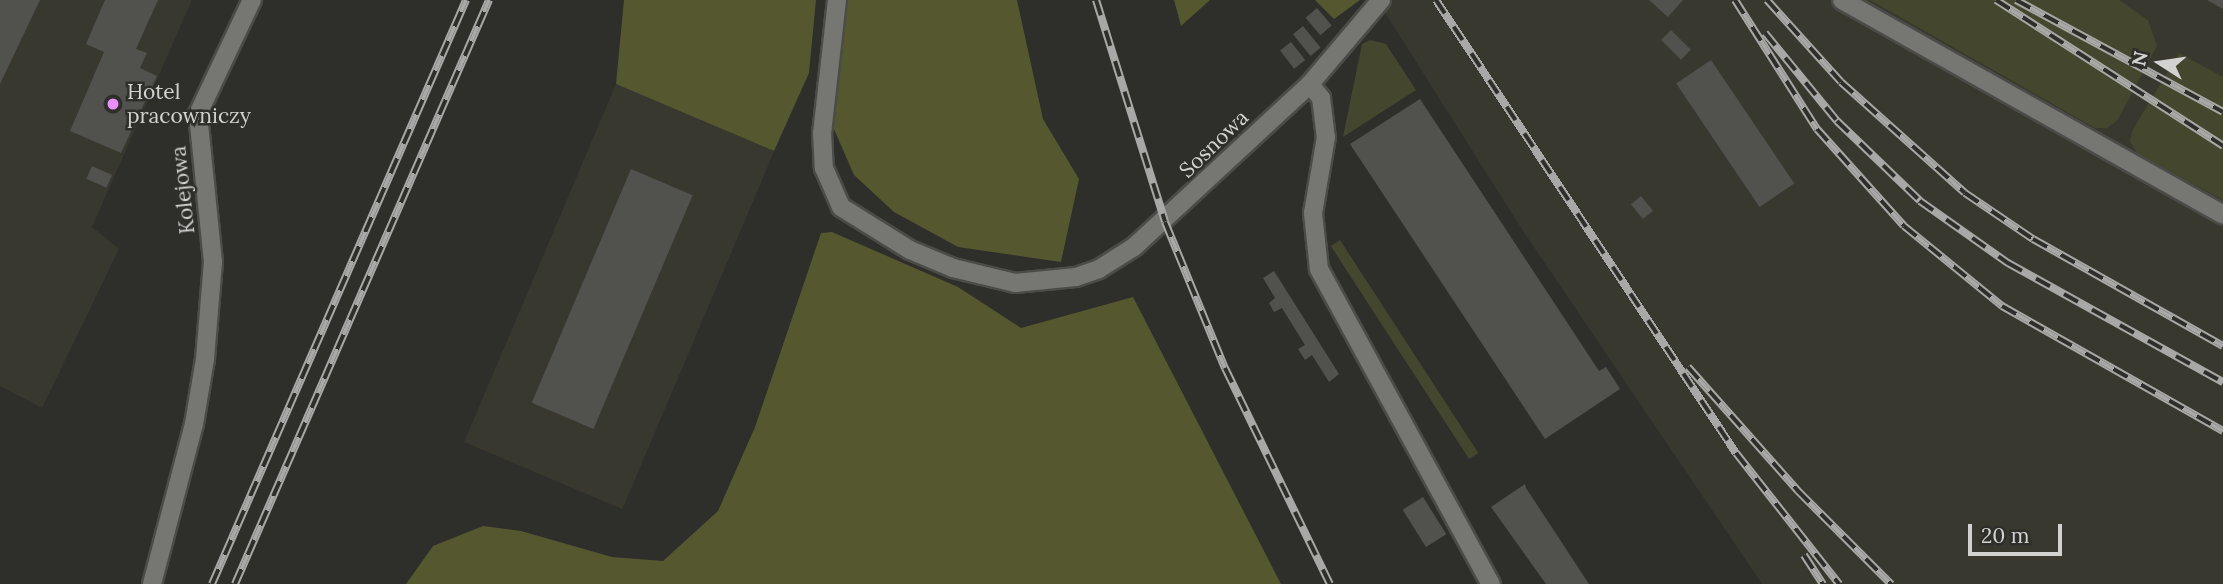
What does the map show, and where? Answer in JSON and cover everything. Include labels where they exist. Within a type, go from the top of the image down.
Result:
[{"type":"street","name":"Kolejowa","points":[[152,584],[194,424],[213,262],[198,114],[252,0]]},
{"type":"street","name":"Sosnowa","points":[[837,0],[822,133],[824,168],[841,207],[901,246],[982,277],[1051,282],[1099,270],[1165,222],[1310,84],[1381,0]]},
{"type":"street","points":[[1842,0],[2223,215]]},
{"type":"street","points":[[1310,84],[1321,98],[1326,137],[1313,213],[1319,269],[1491,584]]},
{"type":"shaded area","points":[[0,0],[192,0],[92,227],[119,249],[42,408],[0,386]]},
{"type":"shaded area","points":[[1377,0],[2223,0],[2223,584],[1762,584],[1521,228]]},
{"type":"shaded area","points":[[616,84],[774,151],[622,509],[464,442]]},
{"type":"green space","points":[[624,0],[816,0],[809,73],[774,151],[616,84]]},
{"type":"green space","points":[[845,0],[1017,0],[1043,119],[1079,179],[1061,262],[958,247],[894,212],[854,175],[833,127]]},
{"type":"green space","points":[[1174,0],[1210,0],[1181,26]]},
{"type":"green space","points":[[1315,0],[1360,0],[1334,19]]},
{"type":"green space","points":[[1870,0],[2119,0],[2148,20],[2157,46],[2117,121],[2107,128],[2095,128]]},
{"type":"green space","points":[[1370,40],[1386,44],[1416,90],[1343,137],[1362,44]]},
{"type":"green space","points":[[2179,53],[2223,77],[2223,200],[2138,154],[2130,142],[2132,131]]},
{"type":"green space","points":[[832,232],[958,287],[1021,328],[1133,297],[1281,584],[406,584],[433,546],[483,526],[521,531],[612,557],[663,561],[718,511],[755,427],[821,233]]},
{"type":"green space","points":[[1340,240],[1478,453],[1469,459],[1331,246]]},
{"type":"building","points":[[0,0],[40,0],[0,84]]},
{"type":"building","name":"Hotel pracowniczy","points":[[105,0],[158,0],[136,49],[147,53],[140,68],[157,76],[121,153],[70,131],[104,52],[86,44]]},
{"type":"building","points":[[1649,0],[1683,0],[1668,17]]},
{"type":"building","points":[[2207,0],[2223,0],[2223,9]]},
{"type":"building","points":[[1317,8],[1332,26],[1320,35],[1306,18]]},
{"type":"building","points":[[1303,26],[1321,48],[1311,56],[1293,34]]},
{"type":"building","points":[[1671,30],[1691,50],[1681,60],[1661,40]]},
{"type":"building","points":[[1291,42],[1305,60],[1294,69],[1280,51]]},
{"type":"building","points":[[1711,60],[1794,184],[1760,207],[1676,83]]},
{"type":"building","points":[[1420,99],[1599,371],[1606,367],[1620,389],[1545,439],[1350,144]]},
{"type":"building","points":[[92,166],[112,175],[106,188],[86,179]]},
{"type":"building","points":[[631,169],[693,195],[593,429],[532,403]]},
{"type":"building","points":[[1641,196],[1653,211],[1643,219],[1631,204]]},
{"type":"building","points":[[1274,271],[1339,374],[1329,382],[1312,355],[1305,360],[1298,349],[1305,345],[1282,308],[1274,312],[1269,303],[1275,298],[1263,278]]},
{"type":"building","points":[[1525,484],[1589,584],[1546,584],[1491,507]]},
{"type":"building","points":[[1423,497],[1446,534],[1426,547],[1403,510]]},
{"type":"railway","points":[[212,584],[466,0]]},
{"type":"railway","points":[[235,584],[489,0]]},
{"type":"railway","points":[[1096,0],[1165,222],[1225,368],[1330,584]]},
{"type":"railway","points":[[1436,0],[1736,453],[1839,584]]},
{"type":"railway","points":[[1735,0],[1817,129],[1904,226],[2002,306],[2223,431]]},
{"type":"railway","points":[[1767,0],[1841,82],[1965,193],[2033,239],[2223,346]]},
{"type":"railway","points":[[1996,0],[2223,146]]},
{"type":"railway","points":[[2016,0],[2223,112]]},
{"type":"railway","points":[[1765,33],[1837,121],[1920,201],[2008,263],[2223,382]]},
{"type":"railway","points":[[1688,367],[1798,491],[1891,584]]},
{"type":"railway","points":[[1804,555],[1823,584]]},
{"type":"place","name":"Hotel pracowniczy","points":[[113,104]]}]
